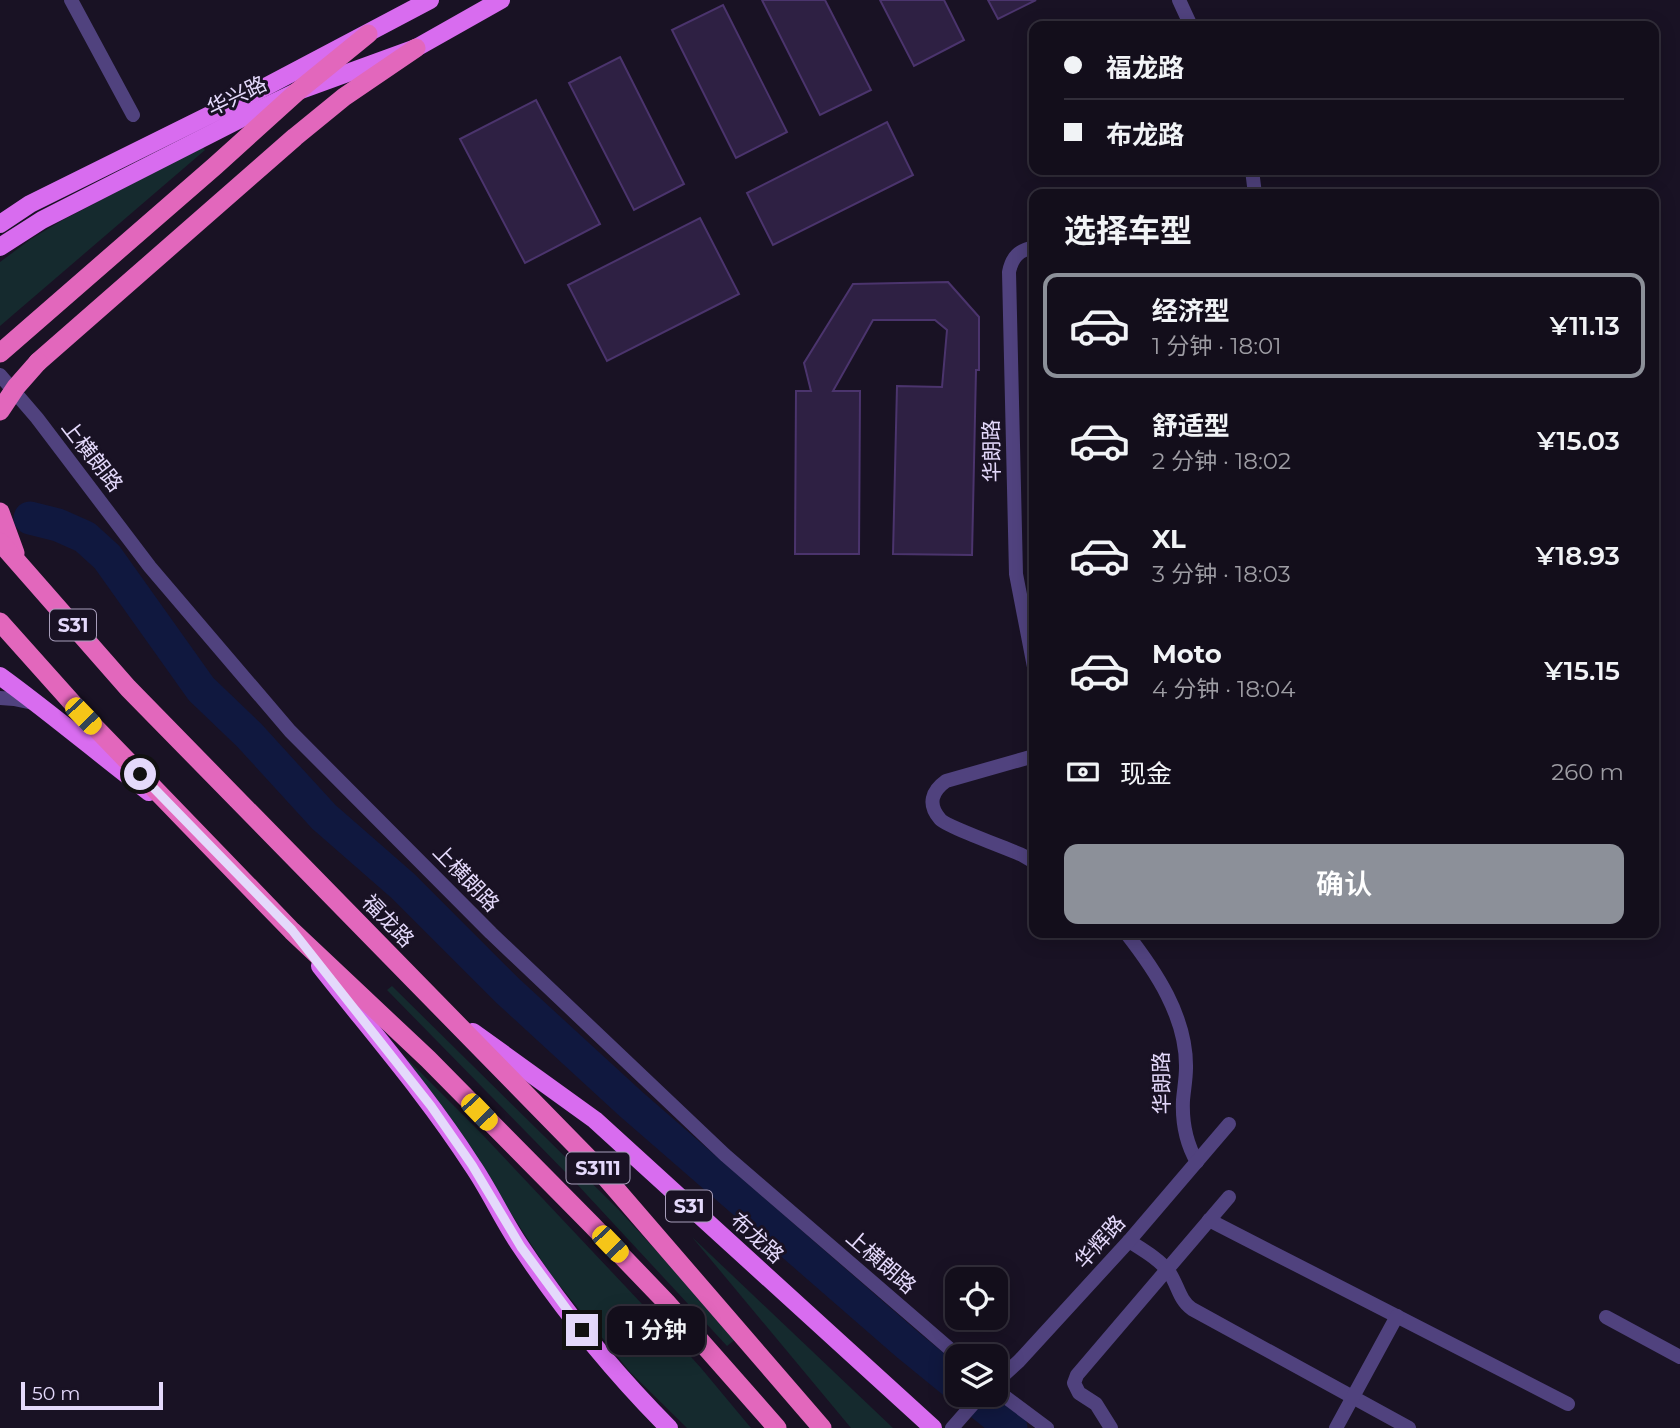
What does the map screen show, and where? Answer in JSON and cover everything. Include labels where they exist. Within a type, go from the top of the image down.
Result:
[{"type":"highway","points":[[0,353],[298,91],[368,34]]},
{"type":"highway","points":[[0,411],[38,362],[295,136],[344,97],[416,48]]},
{"type":"highway","points":[[0,512],[17,561]]},
{"type":"highway","name":"福龙路","points":[[0,542],[128,688],[595,1166],[822,1428]]},
{"type":"highway","name":"S31","points":[[0,622],[83,716],[292,930]]},
{"type":"highway","name":"S3111","points":[[292,930],[428,1059],[656,1292],[777,1428]]},
{"type":"main road","name":"华兴路","points":[[0,223],[30,204],[250,95],[430,0]]},
{"type":"main road","name":"华兴路","points":[[0,247],[42,220],[298,91],[416,48],[501,0]]},
{"type":"main road","points":[[0,676],[94,751],[178,813]]},
{"type":"main road","name":"S31","points":[[292,930],[431,1106],[472,1165],[521,1247],[582,1330],[635,1394],[669,1428]]},
{"type":"main road","name":"布龙路","points":[[445,1011],[595,1120],[927,1423]]},
{"type":"street","points":[[71,0],[133,115]]},
{"type":"street","points":[[1180,0],[1189,21]]},
{"type":"street","name":"华朗路","points":[[1029,249],[1014,257],[1009,279],[1016,575],[1029,641]]},
{"type":"street","name":"上横朗路","points":[[0,375],[37,418],[150,567],[290,731],[491,933],[725,1154],[945,1345]]},
{"type":"street","points":[[0,698],[22,700],[42,707]]},
{"type":"street","points":[[1029,757],[946,781],[937,788],[932,799],[933,807],[941,821],[1029,859]]},
{"type":"street","name":"华朗路","points":[[1130,938],[1150,965],[1171,1003],[1181,1033],[1186,1066],[1183,1119],[1189,1146],[1197,1162]]},
{"type":"street","name":"华辉路","points":[[1008,1371],[1129,1241],[1229,1124]]},
{"type":"street","points":[[1111,1428],[1096,1404],[1079,1393],[1074,1383],[1077,1375],[1228,1197]]},
{"type":"street","points":[[1209,1220],[1568,1405]]},
{"type":"street","points":[[1129,1241],[1167,1269],[1186,1305],[1409,1428]]},
{"type":"street","points":[[1336,1428],[1397,1316]]},
{"type":"street","points":[[1606,1317],[1680,1357]]},
{"type":"street","points":[[1008,1399],[1047,1428]]},
{"type":"street","points":[[952,1428],[970,1407]]},
{"type":"green space","points":[[202,147],[205,150],[0,326],[0,262],[61,221]]},
{"type":"green space","points":[[392,986],[618,1209],[737,1338],[727,1346],[575,1182],[387,990]]},
{"type":"green space","points":[[389,1041],[480,1132],[674,1338],[751,1428],[687,1428],[630,1372],[551,1275],[452,1120]]},
{"type":"green space","points":[[692,1237],[893,1428],[851,1428]]},
{"type":"building","points":[[762,0],[825,0],[871,90],[820,115]]},
{"type":"building","points":[[880,0],[944,0],[964,40],[914,66]]},
{"type":"building","points":[[988,0],[1036,0],[998,19]]},
{"type":"building","points":[[723,5],[787,132],[736,158],[672,30]]},
{"type":"building","points":[[620,57],[684,184],[634,210],[569,83]]},
{"type":"building","points":[[536,100],[600,224],[525,263],[460,139]]},
{"type":"building","points":[[887,122],[913,175],[773,245],[747,193]]},
{"type":"building","points":[[700,218],[739,294],[607,361],[568,285]]},
{"type":"building","points":[[948,282],[979,317],[972,555],[893,554],[897,386],[942,387],[947,330],[935,320],[873,320],[833,391],[860,391],[859,554],[795,554],[796,391],[811,391],[804,363],[853,284]]},
{"type":"waterway","points":[[30,518],[58,525],[85,537],[107,557],[201,689],[249,735],[324,817],[403,886],[508,991],[631,1104],[945,1375]]},
{"type":"waterway","points":[[985,1407],[1011,1428]]},
{"type":"route","points":[[140,774],[292,930],[431,1106],[472,1165],[521,1247],[582,1330]]}]
